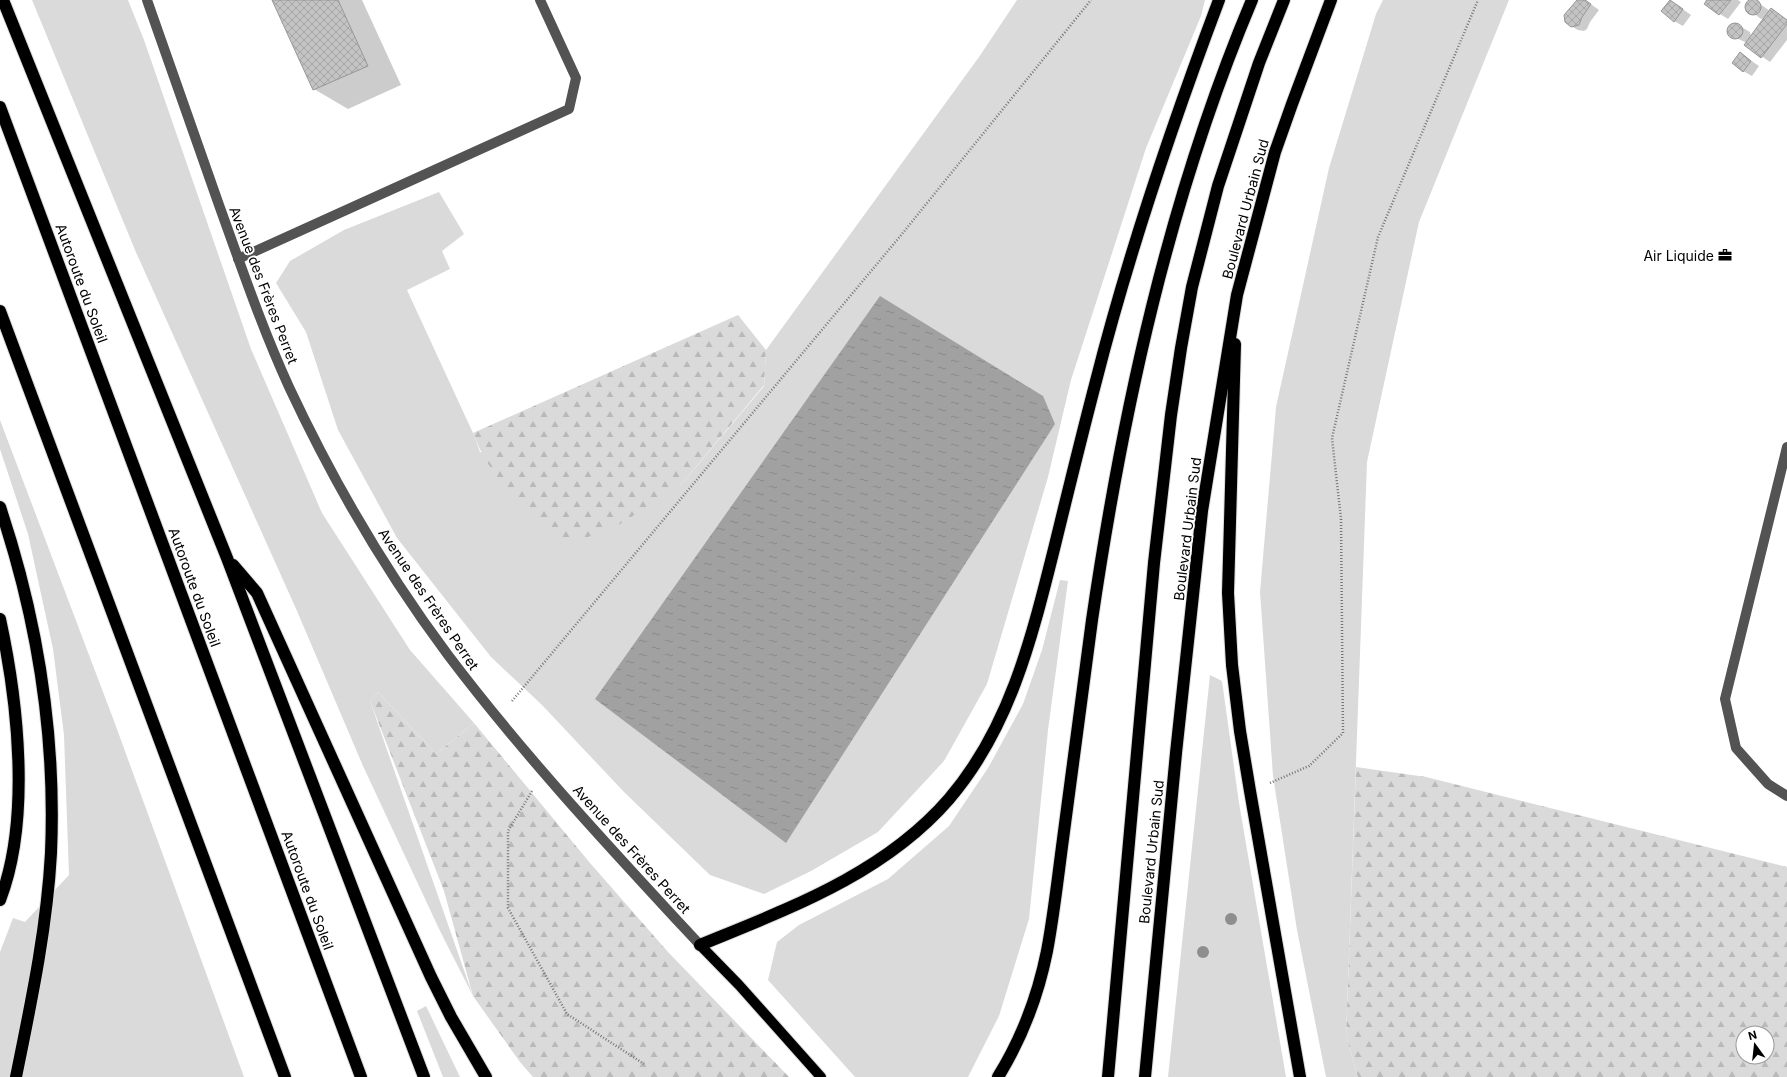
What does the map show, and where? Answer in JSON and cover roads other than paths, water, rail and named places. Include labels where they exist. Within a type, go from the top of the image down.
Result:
[{"type":"highway","points":[[3,0],[227,558],[424,1077]]},
{"type":"highway","points":[[700,945],[798,905],[877,862],[911,836],[945,803],[988,744],[1005,711],[1033,632],[1096,380],[1122,286],[1174,121],[1220,0]]},
{"type":"highway","points":[[998,1077],[1015,1048],[1036,996],[1048,945],[1098,582],[1126,426],[1150,313],[1176,216],[1205,126],[1235,41],[1252,0]]},
{"type":"highway","points":[[1108,1077],[1154,563],[1170,422],[1182,348],[1192,287],[1218,186],[1259,63],[1284,0]]},
{"type":"highway","name":"Boulevard Urbain Sud","points":[[1145,1077],[1175,760],[1202,511],[1237,295],[1275,152],[1331,0]]},
{"type":"highway","name":"Autoroute du Soleil","points":[[0,107],[361,1077]]},
{"type":"highway","points":[[1237,295],[1228,593],[1233,672],[1250,791],[1300,1077]]},
{"type":"highway","points":[[0,311],[285,1077]]},
{"type":"highway","points":[[0,507],[15,552],[36,644],[49,738],[51,790],[50,853],[41,947],[16,1077]]},
{"type":"highway","points":[[227,558],[257,593],[431,978],[451,1017],[486,1077]]},
{"type":"highway","points":[[0,619],[11,677],[16,725],[18,795],[18,811],[10,869],[0,900]]},
{"type":"main road","name":"Avenue des Frères Perret","points":[[700,945],[739,985],[821,1077]]},
{"type":"street","name":"Avenue des Frères Perret","points":[[147,0],[260,321],[286,381],[331,471],[399,585],[447,654],[498,718],[544,772],[621,860],[700,945]]},
{"type":"street","points":[[238,259],[569,109],[576,78],[540,0]]},
{"type":"street","points":[[1787,447],[1725,700],[1736,748],[1768,784],[1787,796]]},
{"type":"water","points":[[880,296],[1043,396],[1055,424],[786,843],[595,699]]},
{"type":"place","name":"Air Liquide","points":[[1725,255]]}]
